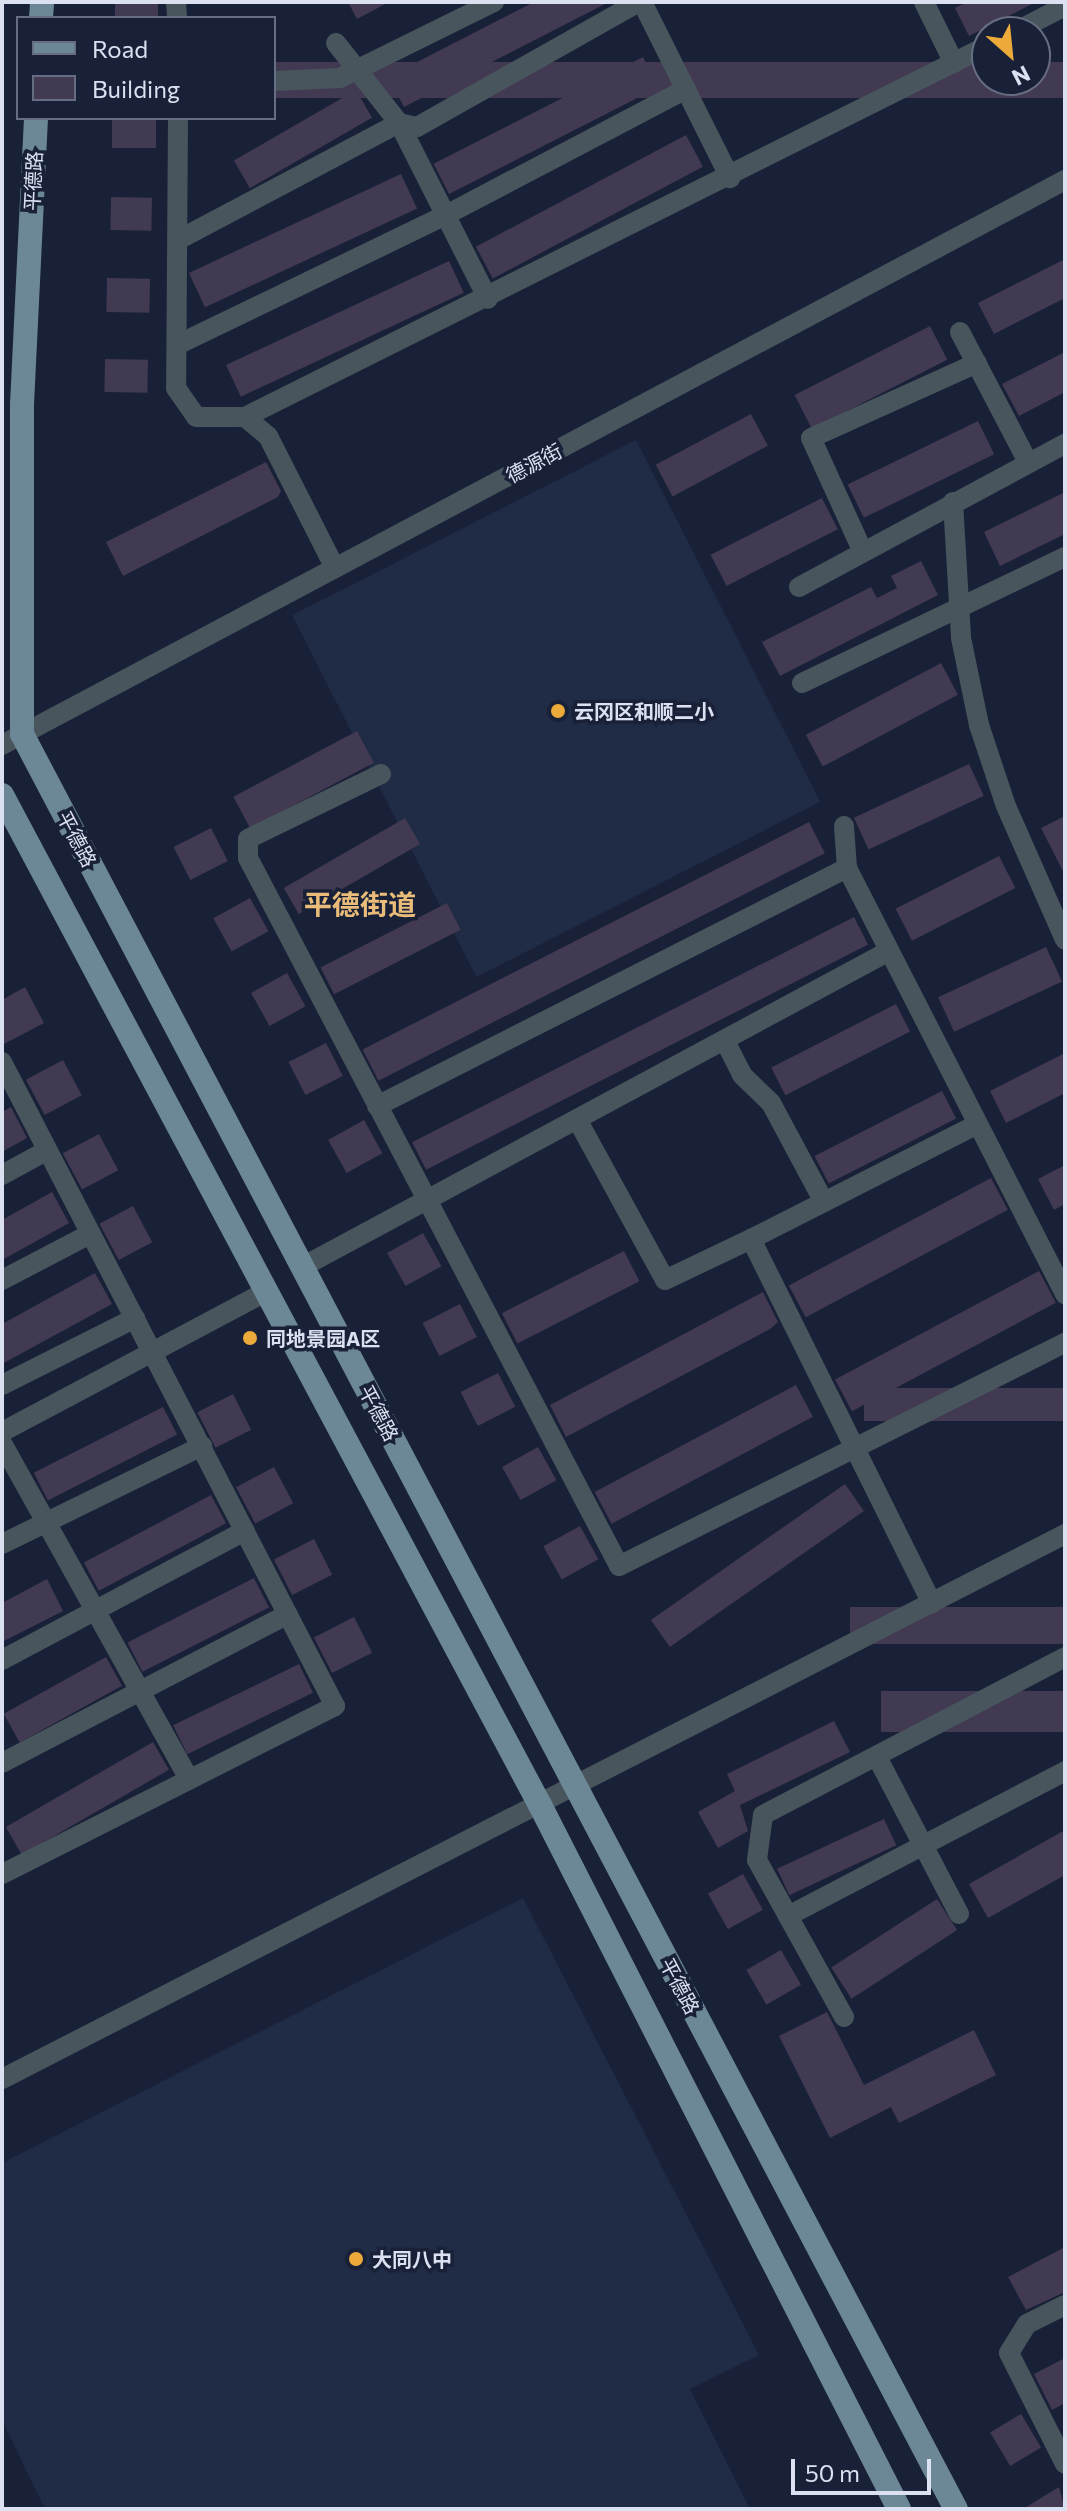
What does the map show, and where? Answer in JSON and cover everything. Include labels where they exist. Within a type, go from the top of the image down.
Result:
[{"type":"main road","name":"平德路","points":[[36,120],[22,405],[12,740],[302,1267],[956,2509]]},
{"type":"main road","name":"平德路","points":[[2,795],[540,1805],[899,2509]]},
{"type":"street","points":[[276,81],[353,72],[494,2]]},
{"type":"street","points":[[178,240],[399,123],[417,127],[641,2],[730,178]]},
{"type":"street","points":[[924,2],[954,63]]},
{"type":"street","points":[[1046,16],[1065,6]]},
{"type":"street","points":[[336,43],[353,72],[399,123],[488,299]]},
{"type":"street","points":[[178,120],[176,388],[196,417],[245,417],[488,299],[971,54]]},
{"type":"street","points":[[177,345],[446,215],[686,89]]},
{"type":"street","name":"德源街","points":[[12,740],[1065,180]]},
{"type":"street","points":[[960,332],[1028,462]]},
{"type":"street","points":[[863,552],[811,438],[977,363]]},
{"type":"street","points":[[245,417],[268,436],[335,568]]},
{"type":"street","points":[[799,587],[1065,444]]},
{"type":"street","points":[[953,502],[959,606],[979,725],[1065,940]]},
{"type":"street","points":[[802,683],[959,606],[1063,564]]},
{"type":"street","points":[[381,774],[248,839],[248,858],[619,1566],[1065,1343]]},
{"type":"street","points":[[844,826],[847,868],[1065,1294]]},
{"type":"street","points":[[377,1106],[847,868]]},
{"type":"street","points":[[302,1267],[427,1203],[889,951]]},
{"type":"street","points":[[725,1041],[742,1075],[771,1103],[824,1202]]},
{"type":"street","points":[[2,1874],[335,1706],[3,1065]]},
{"type":"street","points":[[578,1121],[665,1280],[978,1124]]},
{"type":"street","points":[[2,1175],[46,1151]]},
{"type":"street","points":[[2,1280],[90,1234]]},
{"type":"street","points":[[751,1239],[851,1448],[932,1603]]},
{"type":"street","points":[[2,1432],[155,1355],[265,1292]]},
{"type":"street","points":[[2,1385],[135,1318]]},
{"type":"street","points":[[2,1443],[189,1779]]},
{"type":"street","points":[[2,1544],[202,1446]]},
{"type":"street","points":[[2,1660],[245,1531]]},
{"type":"street","points":[[2,2079],[1065,1534]]},
{"type":"street","points":[[2,1763],[288,1614]]},
{"type":"street","points":[[844,2017],[757,1860],[763,1815],[1065,1657]]},
{"type":"street","points":[[877,1757],[959,1914]]},
{"type":"street","points":[[788,1916],[1065,1771]]},
{"type":"street","points":[[1065,2305],[1027,2324],[1009,2353],[1065,2464]]},
{"type":"shaded area","name":"云冈区和顺二小","points":[[636,440],[820,802],[476,977],[292,615]]},
{"type":"shaded area","name":"大同八中","points":[[523,1898],[759,2355],[690,2389],[750,2509],[45,2509],[2,2420],[2,2163]]},
{"type":"building","points":[[115,2],[158,2],[158,16],[115,16]]},
{"type":"building","points":[[348,2],[389,2],[357,19]]},
{"type":"building","points":[[534,2],[609,2],[404,107],[388,77]]},
{"type":"building","points":[[967,2],[1036,2],[1008,16],[971,16],[969,36],[955,8]]},
{"type":"building","points":[[643,57],[658,87],[449,194],[434,164]]},
{"type":"building","points":[[276,62],[971,62],[971,96],[1051,96],[1051,62],[1065,62],[1065,98],[276,98]]},
{"type":"building","points":[[356,90],[372,118],[250,188],[234,160]]},
{"type":"building","points":[[112,120],[156,120],[156,148],[112,148]]},
{"type":"building","points":[[686,135],[703,167],[493,279],[476,247]]},
{"type":"building","points":[[401,174],[417,208],[205,307],[189,273]]},
{"type":"building","points":[[111,197],[152,198],[151,231],[110,230]]},
{"type":"building","points":[[1065,259],[1065,298],[994,334],[978,303]]},
{"type":"building","points":[[449,261],[464,293],[241,397],[226,365]]},
{"type":"building","points":[[107,278],[150,279],[149,313],[106,312]]},
{"type":"building","points":[[930,326],[947,360],[812,429],[795,395]]},
{"type":"building","points":[[1065,352],[1065,392],[1019,416],[1002,384]]},
{"type":"building","points":[[105,359],[148,360],[147,393],[104,392]]},
{"type":"building","points":[[751,414],[768,446],[673,496],[656,465]]},
{"type":"building","points":[[978,421],[994,454],[864,518],[848,485]]},
{"type":"building","points":[[266,462],[281,491],[278,497],[123,576],[106,542]]},
{"type":"building","points":[[1065,492],[1065,534],[1000,566],[984,532]]},
{"type":"building","points":[[822,498],[838,529],[727,586],[711,555]]},
{"type":"building","points":[[921,561],[938,595],[780,676],[762,642],[871,587],[877,598],[897,588],[891,576]]},
{"type":"building","points":[[941,663],[958,695],[823,767],[806,735]]},
{"type":"building","points":[[357,731],[374,763],[250,829],[233,797]]},
{"type":"building","points":[[969,764],[984,796],[869,849],[854,818]]},
{"type":"building","points":[[1065,816],[1065,875],[1041,828]]},
{"type":"building","points":[[405,818],[420,844],[299,914],[284,888]]},
{"type":"building","points":[[809,822],[825,853],[378,1081],[363,1049]]},
{"type":"building","points":[[211,828],[228,861],[190,880],[174,847]]},
{"type":"building","points":[[999,856],[1015,888],[912,941],[896,909]]},
{"type":"building","points":[[250,898],[268,931],[232,952],[213,918]]},
{"type":"building","points":[[447,903],[461,930],[334,994],[320,967]]},
{"type":"building","points":[[854,917],[868,945],[426,1170],[412,1142]]},
{"type":"building","points":[[1046,947],[1062,981],[954,1032],[938,997]]},
{"type":"building","points":[[287,973],[305,1006],[270,1026],[251,993]]},
{"type":"building","points":[[25,987],[44,1023],[2,1045],[2,1000]]},
{"type":"building","points":[[896,1004],[910,1032],[785,1095],[771,1068]]},
{"type":"building","points":[[326,1043],[343,1076],[305,1095],[289,1062]]},
{"type":"building","points":[[1065,1053],[1065,1093],[1006,1123],[990,1091]]},
{"type":"building","points":[[63,1060],[82,1095],[45,1115],[26,1080]]},
{"type":"building","points":[[942,1091],[956,1119],[829,1184],[815,1156]]},
{"type":"building","points":[[11,1107],[27,1138],[2,1152],[2,1112]]},
{"type":"building","points":[[364,1120],[382,1153],[347,1173],[328,1140]]},
{"type":"building","points":[[99,1134],[118,1170],[82,1189],[63,1153]]},
{"type":"building","points":[[1065,1165],[1065,1204],[1054,1210],[1038,1179]]},
{"type":"building","points":[[991,1178],[1008,1210],[806,1317],[789,1286]]},
{"type":"building","points":[[52,1192],[69,1223],[2,1260],[2,1220]]},
{"type":"building","points":[[133,1206],[152,1242],[119,1260],[99,1224]]},
{"type":"building","points":[[423,1233],[441,1266],[406,1286],[387,1253]]},
{"type":"building","points":[[624,1251],[639,1281],[517,1343],[502,1313]]},
{"type":"building","points":[[1039,1271],[1056,1303],[852,1411],[835,1379]]},
{"type":"building","points":[[95,1273],[112,1304],[2,1364],[2,1324]]},
{"type":"building","points":[[763,1292],[778,1322],[770,1329],[566,1437],[550,1405]]},
{"type":"building","points":[[460,1304],[477,1337],[439,1356],[423,1323]]},
{"type":"building","points":[[498,1373],[515,1407],[478,1426],[461,1392]]},
{"type":"building","points":[[796,1385],[813,1417],[612,1524],[595,1492]]},
{"type":"building","points":[[864,1388],[1065,1388],[1065,1421],[864,1421]]},
{"type":"building","points":[[233,1394],[251,1430],[216,1448],[197,1412]]},
{"type":"building","points":[[163,1407],[177,1435],[48,1500],[34,1473]]},
{"type":"building","points":[[538,1447],[556,1480],[521,1500],[502,1467]]},
{"type":"building","points":[[274,1467],[293,1503],[255,1523],[236,1487]]},
{"type":"building","points":[[845,1484],[864,1511],[670,1647],[651,1620]]},
{"type":"building","points":[[211,1495],[226,1523],[99,1591],[84,1563]]},
{"type":"building","points":[[580,1526],[598,1559],[562,1580],[543,1546]]},
{"type":"building","points":[[314,1539],[332,1575],[292,1595],[274,1559]]},
{"type":"building","points":[[254,1578],[269,1607],[142,1672],[127,1642]]},
{"type":"building","points":[[47,1579],[63,1611],[2,1642],[2,1603]]},
{"type":"building","points":[[850,1607],[1065,1607],[1065,1644],[850,1644]]},
{"type":"building","points":[[354,1617],[372,1653],[332,1673],[314,1637]]},
{"type":"building","points":[[106,1657],[122,1686],[20,1743],[4,1714]]},
{"type":"building","points":[[299,1664],[313,1693],[187,1754],[173,1725]]},
{"type":"building","points":[[881,1691],[1065,1691],[1065,1732],[881,1732]]},
{"type":"building","points":[[834,1721],[850,1752],[740,1805],[748,1831],[718,1848],[698,1812],[735,1791],[727,1774]]},
{"type":"building","points":[[153,1742],[169,1770],[22,1855],[6,1827]]},
{"type":"building","points":[[884,1819],[896,1845],[789,1895],[777,1869]]},
{"type":"building","points":[[1065,1830],[1065,1875],[988,1918],[969,1884]]},
{"type":"building","points":[[743,1874],[763,1910],[728,1929],[708,1893]]},
{"type":"building","points":[[937,1899],[957,1930],[851,1999],[831,1968]]},
{"type":"building","points":[[781,1950],[801,1985],[766,2005],[746,1970]]},
{"type":"building","points":[[827,2012],[864,2085],[974,2030],[996,2075],[899,2123],[891,2107],[830,2138],[779,2036]]},
{"type":"building","points":[[1065,2247],[1065,2292],[1026,2310],[1008,2277]]},
{"type":"building","points":[[1065,2358],[1065,2403],[1052,2410],[1034,2374]]},
{"type":"building","points":[[1021,2414],[1041,2447],[1010,2466],[990,2433]]},
{"type":"building","points":[[1059,2487],[1065,2509],[1023,2509]]},
{"type":"place","name":"云冈区和顺二小","points":[[558,711]]},
{"type":"place","name":"同地景园A区","points":[[250,1338]]},
{"type":"place","name":"大同八中","points":[[356,2259]]},
{"type":"district","name":"平德街道","points":[[360,904]]}]
